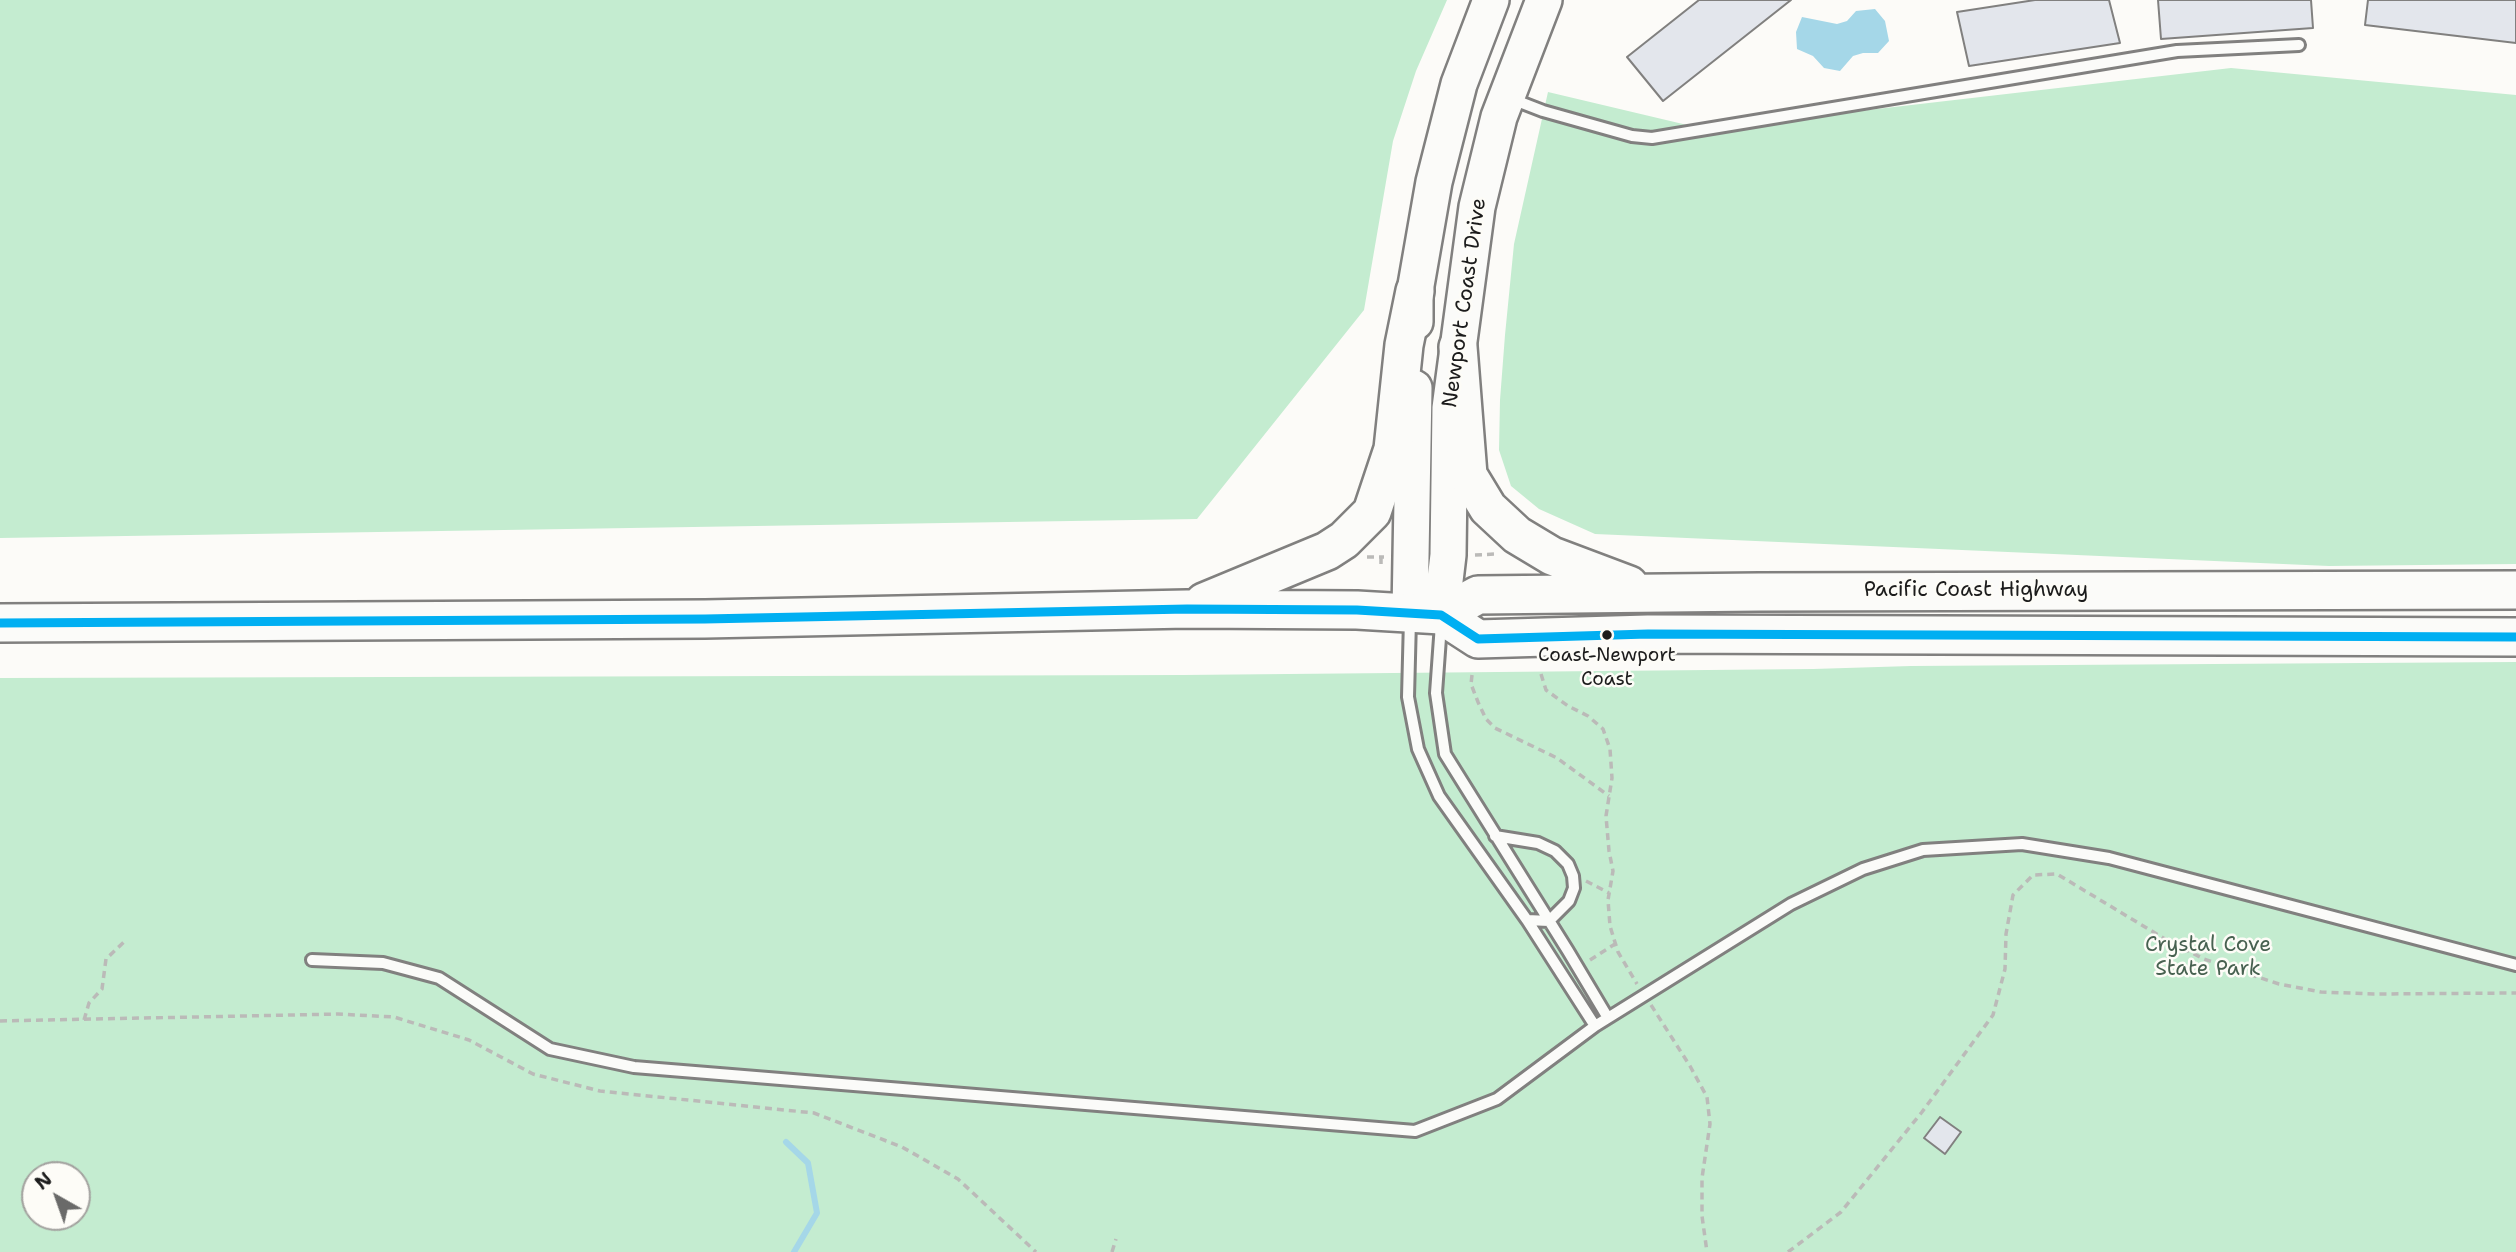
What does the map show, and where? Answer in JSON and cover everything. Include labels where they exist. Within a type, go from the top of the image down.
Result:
[{"type":"highway","points":[[1187,610],[1327,551],[1344,540],[1372,512],[1393,449],[1404,345],[1415,291]]},
{"type":"highway","points":[[1458,347],[1468,475],[1488,508],[1517,535],[1552,556],[1653,594]]},
{"type":"highway","name":"Pacific Coast Highway","points":[[1426,614],[1478,595],[2516,590]]},
{"type":"highway","points":[[0,623],[705,619],[1187,610],[1357,610],[1426,614],[1478,639],[1648,634],[2516,637]]},
{"type":"main road","name":"Newport Coast Drive","points":[[1426,614],[1415,291],[1434,182],[1459,84],[1491,0]]},
{"type":"main road","name":"Newport Coast Drive","points":[[1426,614],[1448,555],[1450,408],[1477,207],[1499,117],[1544,0]]},
{"type":"lane","points":[[1506,96],[1543,111],[1632,136],[1652,138],[2177,51],[2299,45]]},
{"type":"lane","points":[[1426,614],[1445,754],[1608,1018]]},
{"type":"lane","points":[[1426,614],[1408,698],[1418,749],[1439,796],[1527,920],[1595,1026]]},
{"type":"lane","points":[[1495,836],[1538,843],[1555,851],[1568,864],[1574,880],[1569,901],[1549,921],[1527,920]]},
{"type":"lane","points":[[312,960],[383,963],[439,978],[550,1049],[634,1067],[1415,1131],[1497,1099],[1595,1026],[1791,904],[1863,869],[1923,850],[1998,845],[2047,847],[2109,858],[2516,965]]},
{"type":"path","points":[[1466,555],[1504,554]]},
{"type":"path","points":[[1354,557],[1394,556]]},
{"type":"path","points":[[1381,557],[1381,568]]},
{"type":"path","points":[[1541,674],[1546,690],[1567,706],[1588,716],[1603,729],[1610,749],[1612,778],[1606,816],[1614,871],[1609,893],[1610,926],[1615,944],[1631,976],[1707,1097],[1710,1125],[1702,1178],[1702,1216],[1707,1252]]},
{"type":"path","points":[[1472,675],[1471,684],[1478,702],[1486,719],[1495,727],[1557,758],[1609,796]]},
{"type":"path","points":[[1788,1252],[1841,1212],[1922,1112],[1993,1015],[2004,969],[2006,934],[2013,895],[2033,875],[2057,874],[2170,942],[2204,959],[2279,984],[2321,992],[2516,993]]},
{"type":"path","points":[[1574,880],[1586,881],[1609,893]]},
{"type":"path","points":[[84,1020],[89,1003],[102,989],[106,959],[124,942]]},
{"type":"path","points":[[1578,968],[1615,944]]},
{"type":"path","points":[[0,1021],[338,1014],[394,1017],[469,1040],[533,1074],[600,1091],[814,1113],[902,1147],[957,1179],[1036,1252]]},
{"type":"path","points":[[1112,1252],[1116,1239]]},
{"type":"green space","points":[[0,0],[1447,0],[1416,71],[1393,141],[1364,310],[1197,519],[0,538]]},
{"type":"green space","points":[[2231,68],[2516,95],[2516,564],[2329,566],[1595,534],[1539,509],[1511,486],[1499,450],[1505,335],[1514,244],[1548,92],[1704,129]]},
{"type":"green space","name":"Crystal Cove State Park","points":[[2516,662],[2516,1252],[0,1252],[0,678],[1183,675]]},
{"type":"water","points":[[1875,9],[1885,21],[1889,41],[1878,53],[1853,56],[1840,71],[1824,68],[1813,56],[1797,49],[1796,32],[1802,17],[1837,24],[1847,21],[1856,11]]},
{"type":"building","points":[[1699,0],[1791,0],[1663,101],[1627,57]]},
{"type":"building","points":[[2035,0],[2109,0],[2120,43],[1969,66],[1957,12]]},
{"type":"building","points":[[2158,0],[2311,0],[2313,28],[2161,39]]},
{"type":"building","points":[[2368,0],[2516,0],[2516,43],[2365,25]]},
{"type":"building","points":[[1940,1117],[1961,1132],[1945,1154],[1924,1138]]},
{"type":"waterway","points":[[786,1142],[808,1163],[817,1213],[794,1252]]},
{"type":"transit line","points":[[0,623],[705,619],[1187,609],[1357,610],[1441,615],[1478,639],[1648,634],[2516,637]]},
{"type":"place","name":"Coast-Newport Coast","points":[[1607,635]]}]
